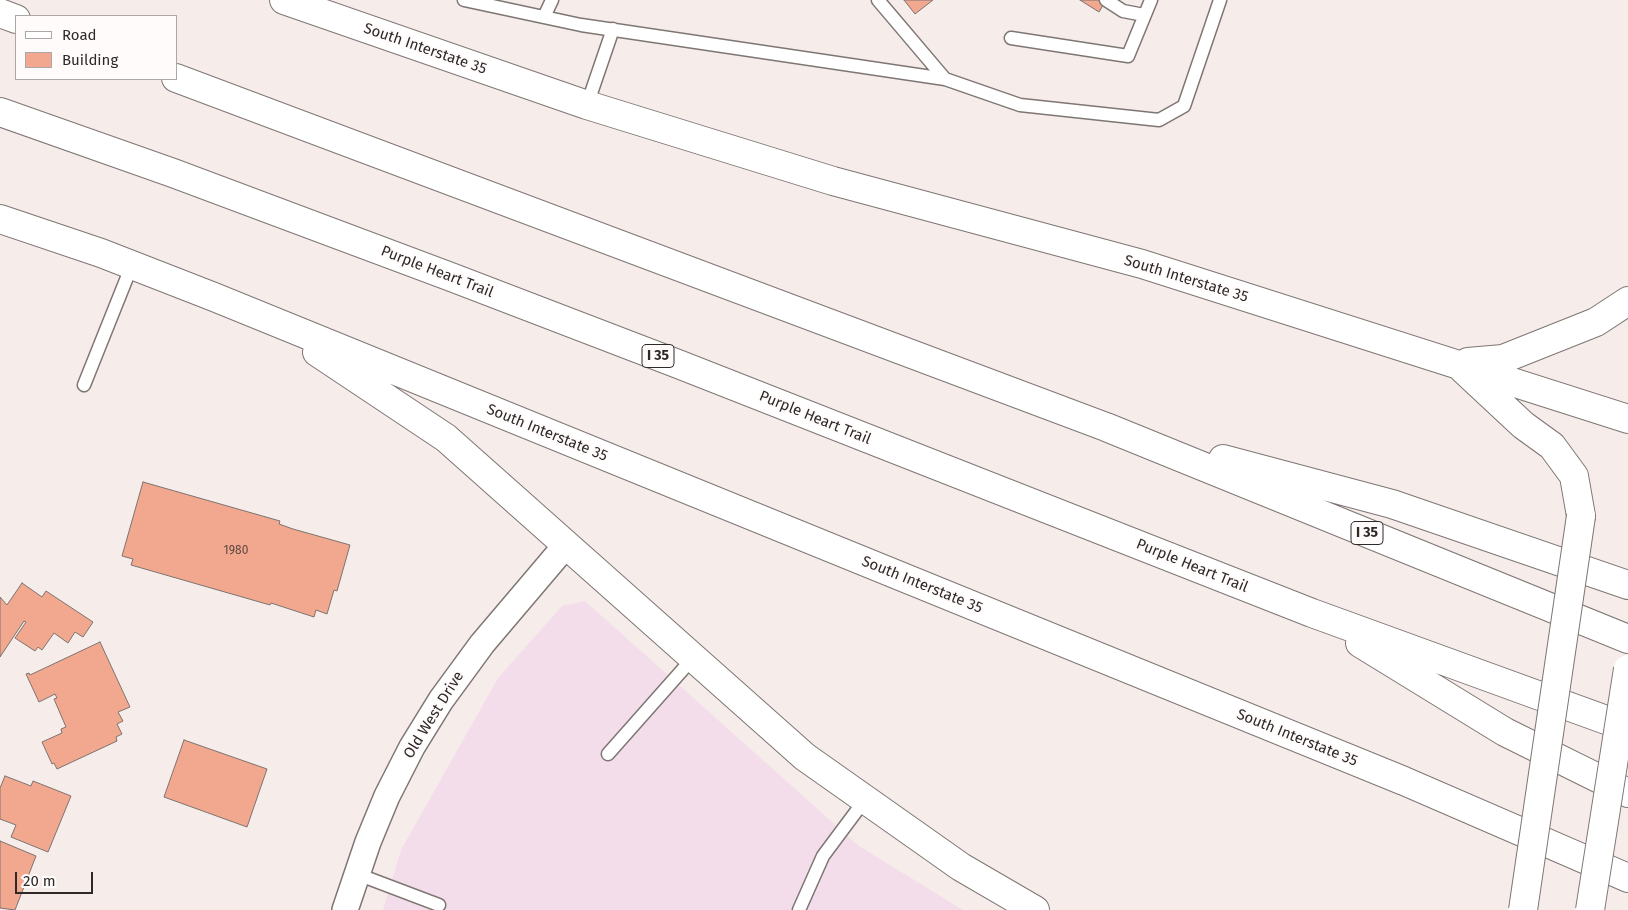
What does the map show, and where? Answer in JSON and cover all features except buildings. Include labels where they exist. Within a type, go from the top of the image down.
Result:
[{"type":"main road","name":"South Interstate 35","points":[[284,0],[587,105],[833,181],[1142,264],[1628,419]]},
{"type":"main road","points":[[0,13],[15,19]]},
{"type":"main road","name":"I 35","points":[[178,79],[1106,427],[1628,639]]},
{"type":"main road","name":"Purple Heart Trail","points":[[0,112],[191,180],[660,357],[1312,613],[1628,728]]},
{"type":"main road","name":"South Interstate 35","points":[[0,219],[132,265],[214,297],[1394,778],[1628,878]]},
{"type":"main road","name":"South Interstate 35","points":[[214,297],[316,351],[446,438],[804,756],[864,801],[961,867],[1035,910]]},
{"type":"main road","points":[[1457,363],[1503,359],[1596,322],[1628,301]]},
{"type":"main road","points":[[1457,363],[1523,425],[1552,446],[1574,476],[1581,516],[1524,910]]},
{"type":"main road","points":[[1106,427],[1392,504],[1628,585]]},
{"type":"main road","points":[[1312,613],[1505,732],[1628,793]]},
{"type":"main road","points":[[1590,910],[1628,669]]},
{"type":"street","name":"Old West Drive","points":[[345,910],[387,796],[412,747],[440,700],[482,644],[566,545]]},
{"type":"lane","points":[[464,0],[613,29],[945,79],[1020,105],[1159,120],[1184,106],[1220,0]]},
{"type":"lane","points":[[544,17],[552,0]]},
{"type":"lane","points":[[878,0],[945,79]]},
{"type":"lane","points":[[1106,0],[1123,11],[1144,15]]},
{"type":"lane","points":[[1011,38],[1128,56],[1151,0]]},
{"type":"lane","points":[[587,105],[613,29]]},
{"type":"lane","points":[[84,385],[132,265]]},
{"type":"lane","points":[[608,754],[693,658]]},
{"type":"lane","points":[[799,910],[822,856],[864,801]]},
{"type":"lane","points":[[357,874],[439,905]]},
{"type":"shaded area","points":[[585,601],[859,846],[963,910],[383,910],[401,850],[498,678],[562,606]]}]
